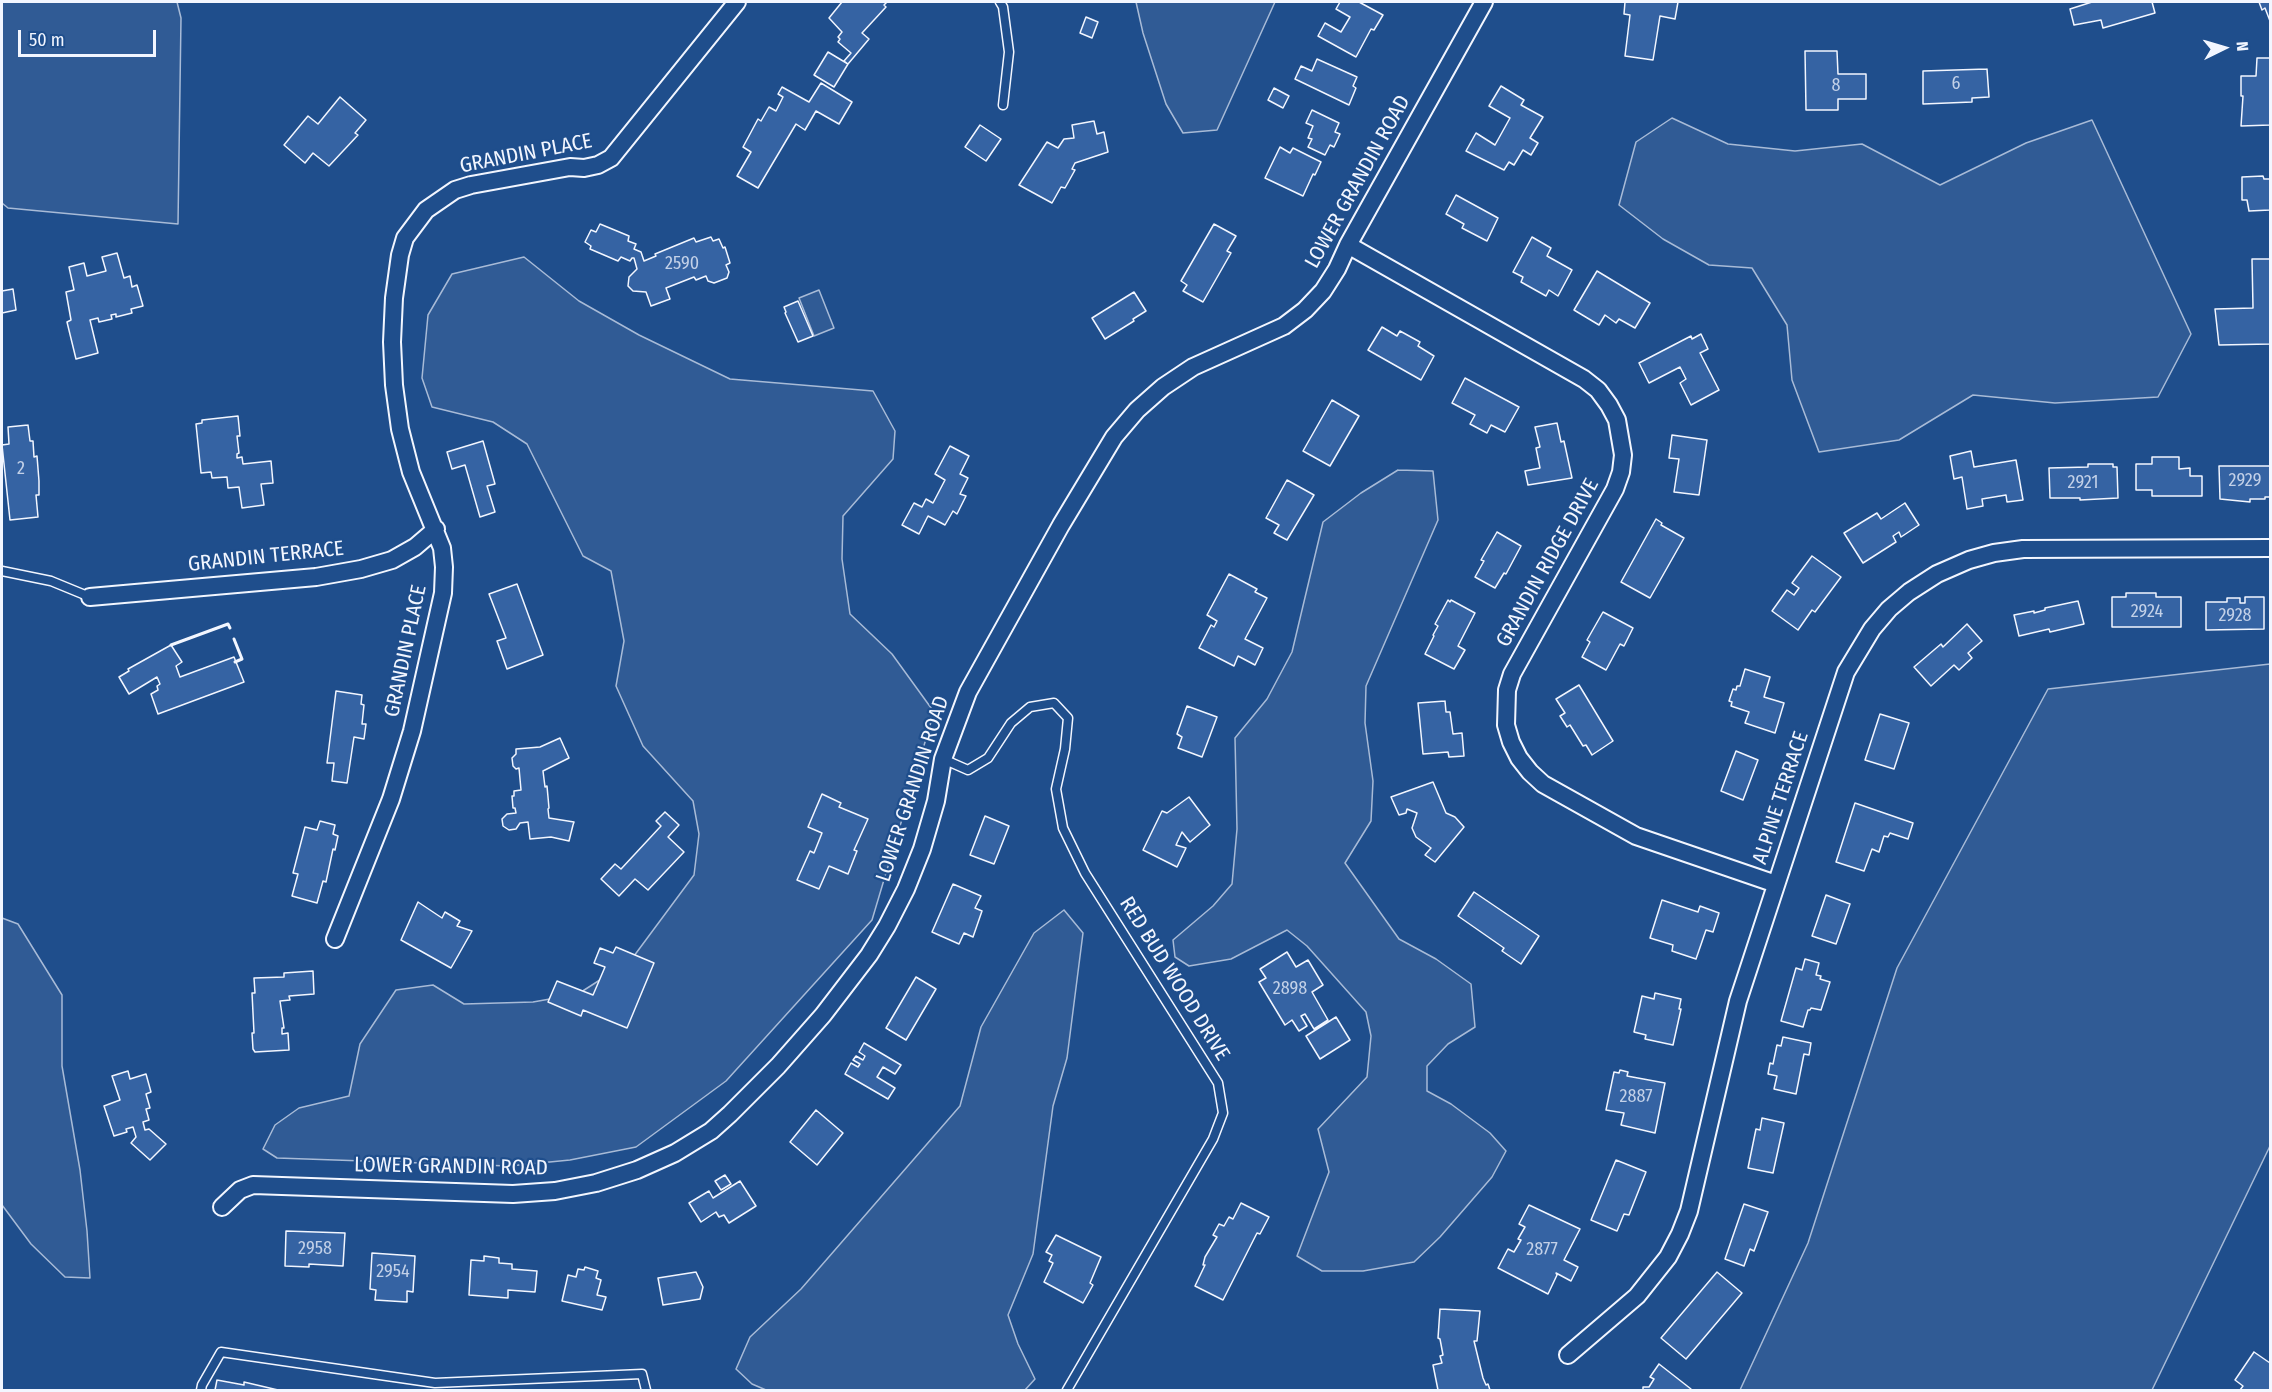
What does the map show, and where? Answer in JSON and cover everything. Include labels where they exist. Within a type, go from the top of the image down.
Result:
[{"type":"street","name":"GRANDIN PLACE","points":[[335,939],[392,799],[412,731],[443,593],[442,548],[411,472],[400,429],[394,386],[392,342],[394,298],[400,255],[405,238],[426,210],[455,190],[570,167],[584,168],[598,165],[610,158],[737,2]]},
{"type":"street","name":"LOWER GRANDIN ROAD","points":[[222,1207],[240,1190],[253,1185],[513,1194],[555,1191],[596,1183],[637,1170],[675,1153],[711,1131],[778,1066],[823,1015],[869,955],[887,926],[906,889],[922,849],[936,801],[944,759],[968,692],[1060,525],[1114,437],[1137,410],[1192,367],[1284,326],[1305,310],[1323,291],[1484,2]]},
{"type":"street","name":"GRANDIN RIDGE DRIVE","points":[[1348,245],[1584,379],[1598,390],[1617,420],[1623,455],[1621,472],[1615,489],[1512,674],[1507,690],[1506,725],[1519,758],[1543,784],[1636,836],[1776,884]]},
{"type":"street","name":"GRANDIN TERRACE","points":[[90,597],[316,577],[361,569],[392,560],[416,547],[436,529]]},
{"type":"street","name":"ALPINE TERRACE","points":[[1568,1354],[1637,1296],[1659,1271],[1680,1234],[1689,1210],[1738,1001],[1846,672],[1872,628],[1909,592],[1937,574],[1969,560],[1994,553],[2023,549],[2271,548]]},
{"type":"lane","points":[[1000,2],[1003,7],[1009,52],[1003,105]]},
{"type":"lane","points":[[2,572],[51,581],[90,597]]},
{"type":"lane","name":"RED BUD WOOD DRIVE","points":[[944,759],[968,770],[988,758],[1011,723],[1030,707],[1054,703],[1068,718],[1065,749],[1056,789],[1063,828],[1085,873],[1218,1083],[1223,1113],[1213,1139],[1067,1390]]},
{"type":"lane","points":[[201,1390],[221,1352],[435,1383],[642,1374],[646,1390]]},
{"type":"shaded area","points":[[2,2],[177,2],[181,18],[178,224],[8,208],[2,203]]},
{"type":"shaded area","points":[[1136,2],[1275,2],[1217,130],[1183,133],[1166,104],[1143,33]]},
{"type":"shaded area","points":[[1672,118],[1728,144],[1795,151],[1862,144],[1940,185],[2026,143],[2092,120],[2191,334],[2158,397],[2055,403],[1973,395],[1899,440],[1819,452],[1792,380],[1787,325],[1752,268],[1709,265],[1663,239],[1619,205],[1636,142]]},
{"type":"shaded area","points":[[524,257],[579,301],[639,335],[730,379],[873,391],[895,431],[893,459],[843,516],[842,559],[850,614],[892,654],[934,712],[872,920],[726,1081],[636,1147],[570,1160],[509,1166],[277,1158],[263,1149],[275,1125],[299,1108],[349,1096],[360,1044],[396,990],[433,985],[464,1004],[533,1002],[578,994],[631,960],[694,875],[699,834],[693,801],[643,746],[616,686],[624,641],[611,571],[583,556],[527,444],[493,422],[432,407],[422,378],[428,315],[452,274]]},
{"type":"shaded area","points":[[819,290],[834,328],[814,336],[799,298]]},
{"type":"shaded area","points":[[1398,470],[1433,471],[1438,520],[1366,686],[1365,723],[1373,781],[1371,821],[1345,863],[1399,939],[1436,959],[1471,984],[1475,1027],[1448,1044],[1427,1066],[1427,1091],[1451,1104],[1490,1133],[1506,1151],[1492,1177],[1440,1237],[1414,1262],[1363,1271],[1322,1271],[1297,1256],[1329,1172],[1318,1129],[1367,1077],[1371,1036],[1366,1012],[1307,946],[1287,930],[1231,959],[1189,966],[1175,957],[1173,940],[1213,906],[1232,884],[1237,829],[1235,738],[1267,699],[1292,652],[1323,522],[1361,493]]},
{"type":"shaded area","points":[[2270,664],[2270,1146],[2152,1390],[1740,1390],[1808,1243],[1897,968],[2048,689]]},
{"type":"shaded area","points":[[1064,910],[1083,933],[1067,1058],[1053,1106],[1033,1254],[1008,1315],[1018,1344],[1035,1379],[1025,1390],[766,1390],[752,1384],[736,1369],[750,1337],[801,1289],[960,1106],[981,1027],[1034,933]]},
{"type":"shaded area","points":[[2,918],[18,924],[62,995],[62,1066],[80,1170],[90,1278],[65,1277],[31,1244],[2,1205]]},
{"type":"building","points":[[842,2],[887,2],[884,5],[886,7],[862,33],[869,39],[848,64],[844,61],[851,53],[838,42],[840,39],[838,37],[842,32],[829,18]]},
{"type":"building","points":[[1340,2],[1359,2],[1383,15],[1374,30],[1371,29],[1356,57],[1318,36],[1325,23],[1341,32],[1350,17],[1336,9]]},
{"type":"building","points":[[1625,2],[1678,2],[1675,19],[1660,16],[1653,60],[1625,56],[1630,15],[1624,14]]},
{"type":"building","points":[[2092,2],[2152,2],[2155,13],[2103,28],[2101,20],[2074,25],[2070,9]]},
{"type":"building","points":[[2259,2],[2270,2],[2270,21],[2265,8],[2262,10]]},
{"type":"building","points":[[1086,17],[1098,22],[1092,38],[1080,33]]},
{"type":"building","points":[[1805,51],[1837,51],[1838,74],[1866,74],[1866,99],[1838,99],[1838,110],[1806,110]]},
{"type":"building","points":[[828,52],[848,64],[834,87],[814,75]]},
{"type":"building","points":[[2257,58],[2270,58],[2270,125],[2241,126],[2243,96],[2241,96],[2241,76],[2256,76]]},
{"type":"building","points":[[1317,59],[1357,77],[1353,86],[1356,88],[1349,105],[1295,79],[1301,66],[1312,71]]},
{"type":"building","points":[[1987,69],[1989,97],[1972,98],[1972,102],[1923,104],[1923,71]]},
{"type":"building","points":[[821,83],[852,102],[839,124],[816,111],[805,130],[796,124],[758,188],[737,176],[751,152],[743,147],[758,119],[761,121],[769,107],[776,111],[783,97],[778,94],[782,87],[809,102]]},
{"type":"building","points":[[1501,86],[1524,100],[1521,105],[1543,117],[1530,138],[1538,143],[1531,155],[1523,150],[1514,165],[1509,162],[1504,170],[1466,151],[1476,133],[1495,145],[1510,118],[1489,106]]},
{"type":"building","points":[[1274,88],[1289,96],[1283,108],[1268,100]]},
{"type":"building","points":[[340,97],[366,120],[355,133],[358,135],[329,166],[313,153],[305,163],[284,145],[308,116],[318,124]]},
{"type":"building","points":[[1312,110],[1339,123],[1335,132],[1340,134],[1334,147],[1330,145],[1325,155],[1308,147],[1312,139],[1308,138],[1313,126],[1306,123]]},
{"type":"building","points":[[1094,121],[1097,134],[1104,132],[1108,152],[1075,163],[1072,169],[1075,170],[1065,188],[1061,187],[1052,203],[1019,185],[1047,142],[1058,148],[1064,139],[1074,138],[1072,125]]},
{"type":"building","points":[[980,125],[1001,139],[986,161],[965,147]]},
{"type":"building","points":[[1280,147],[1290,153],[1293,148],[1321,162],[1303,196],[1265,178]]},
{"type":"building","points":[[2263,176],[2264,179],[2270,179],[2270,210],[2249,211],[2247,200],[2242,200],[2242,177]]},
{"type":"building","points":[[1456,195],[1498,218],[1487,241],[1462,228],[1464,224],[1446,214]]},
{"type":"building","points":[[600,224],[629,236],[628,241],[636,244],[634,249],[641,252],[644,261],[694,238],[696,242],[711,237],[713,241],[719,239],[723,248],[725,247],[730,263],[726,265],[729,272],[727,278],[714,283],[708,281],[706,276],[696,280],[694,277],[666,288],[670,299],[651,306],[646,292],[633,291],[628,286],[629,277],[637,269],[634,258],[630,261],[621,257],[618,261],[590,249],[591,246],[585,242],[591,230],[596,232]]},
{"type":"building","points":[[1214,224],[1236,236],[1227,251],[1231,253],[1203,302],[1183,291],[1187,285],[1181,281]]},
{"type":"building","points":[[1532,237],[1551,248],[1547,256],[1572,270],[1558,296],[1549,290],[1546,296],[1521,282],[1523,277],[1513,272]]},
{"type":"building","points":[[117,253],[124,278],[130,276],[132,287],[137,285],[143,306],[131,309],[132,313],[116,317],[116,314],[111,315],[112,319],[99,322],[98,318],[90,320],[98,353],[76,359],[67,322],[71,320],[66,292],[74,290],[69,267],[84,263],[87,276],[106,271],[102,257]]},
{"type":"building","points":[[2252,259],[2270,259],[2270,344],[2219,345],[2215,309],[2253,308]]},
{"type":"building","points":[[1597,271],[1650,303],[1635,328],[1619,319],[1616,323],[1605,315],[1599,325],[1574,310]]},
{"type":"building","points":[[13,289],[16,310],[2,313],[2,291]]},
{"type":"building","points":[[1134,292],[1146,311],[1105,339],[1092,318]]},
{"type":"building","points":[[798,301],[813,336],[798,342],[784,307]]},
{"type":"building","points":[[1382,327],[1397,336],[1400,331],[1420,342],[1418,346],[1434,356],[1421,380],[1368,350]]},
{"type":"building","points":[[1701,334],[1708,349],[1700,353],[1719,390],[1691,405],[1680,383],[1686,379],[1680,367],[1649,383],[1639,363],[1691,336],[1692,339]]},
{"type":"building","points":[[1465,378],[1519,407],[1505,432],[1491,425],[1487,433],[1470,424],[1475,415],[1452,403]]},
{"type":"building","points":[[1332,400],[1359,416],[1330,466],[1303,451]]},
{"type":"building","points":[[238,416],[240,436],[237,436],[239,453],[237,458],[242,457],[243,464],[271,461],[273,483],[261,484],[264,505],[242,508],[239,487],[228,488],[227,477],[212,478],[211,472],[201,473],[196,424],[202,423],[202,420]]},
{"type":"building","points":[[1557,423],[1561,442],[1564,441],[1572,478],[1528,485],[1525,471],[1540,468],[1536,448],[1540,447],[1535,427]]},
{"type":"building","points":[[28,425],[30,441],[33,441],[34,457],[37,456],[38,517],[10,520],[2,445],[9,444],[8,427]]},
{"type":"building","points":[[1672,435],[1707,440],[1699,495],[1674,492],[1679,459],[1669,458]]},
{"type":"building","points":[[483,441],[495,484],[487,486],[495,512],[480,517],[465,465],[452,469],[447,452]]},
{"type":"building","points":[[950,446],[969,456],[960,474],[968,478],[960,494],[966,496],[957,514],[953,511],[945,525],[928,516],[919,534],[902,525],[914,503],[922,507],[926,499],[933,503],[945,480],[935,474]]},
{"type":"building","points":[[1971,451],[1974,467],[2016,460],[2023,500],[2007,502],[2006,495],[1982,499],[1983,506],[1967,509],[1962,477],[1954,479],[1950,456]]},
{"type":"building","points":[[2152,457],[2179,457],[2179,469],[2190,468],[2190,476],[2202,476],[2202,496],[2152,496],[2152,490],[2136,490],[2136,464],[2152,464]]},
{"type":"building","points":[[2088,464],[2113,464],[2113,467],[2117,467],[2118,498],[2080,500],[2080,498],[2050,498],[2049,468],[2088,467]]},
{"type":"building","points":[[2219,466],[2270,466],[2270,497],[2250,499],[2250,502],[2220,499]]},
{"type":"building","points":[[1287,480],[1314,495],[1287,540],[1274,533],[1279,525],[1266,518]]},
{"type":"building","points":[[1905,503],[1919,525],[1901,537],[1899,532],[1893,536],[1896,542],[1863,563],[1844,533],[1877,513],[1881,519]]},
{"type":"building","points":[[1656,519],[1662,523],[1661,525],[1684,538],[1650,598],[1621,582]]},
{"type":"building","points":[[1497,532],[1521,546],[1506,574],[1504,573],[1495,588],[1475,577],[1484,561],[1481,560]]},
{"type":"building","points":[[1812,556],[1841,577],[1815,612],[1812,610],[1798,630],[1772,611],[1787,590],[1794,595],[1799,588],[1792,583]]},
{"type":"building","points":[[1229,574],[1257,589],[1255,592],[1267,598],[1245,639],[1263,648],[1255,665],[1238,656],[1234,666],[1199,648],[1211,625],[1214,627],[1217,621],[1207,615]]},
{"type":"building","points":[[517,584],[543,655],[507,669],[497,641],[506,638],[489,594]]},
{"type":"building","points":[[2126,593],[2156,593],[2156,597],[2181,597],[2181,627],[2112,627],[2112,597],[2126,597]]},
{"type":"building","points":[[2245,597],[2264,597],[2264,629],[2206,630],[2206,602],[2227,602],[2227,598],[2240,598],[2240,603],[2245,603]]},
{"type":"building","points":[[1448,600],[1475,613],[1458,646],[1465,650],[1454,669],[1425,654],[1438,626],[1435,624]]},
{"type":"building","points":[[2078,601],[2084,624],[2019,636],[2014,615],[2034,611],[2034,613],[2045,610],[2045,608]]},
{"type":"building","points":[[1603,612],[1633,628],[1624,646],[1620,644],[1606,670],[1582,657],[1590,642],[1587,640]]},
{"type":"building","points":[[1967,624],[1982,641],[1968,653],[1972,658],[1959,670],[1954,665],[1931,686],[1914,667],[1941,644],[1943,647]]},
{"type":"building","points":[[171,645],[182,662],[176,666],[180,677],[234,657],[244,682],[158,714],[151,694],[158,690],[157,686],[160,684],[157,677],[129,694],[119,677],[129,671],[128,669]]},
{"type":"building","points":[[1745,669],[1770,677],[1764,697],[1784,703],[1775,733],[1745,723],[1749,712],[1731,706],[1732,702],[1729,701],[1733,689],[1736,690],[1737,686],[1740,686]]},
{"type":"building","points":[[1579,685],[1613,741],[1592,755],[1586,745],[1583,746],[1570,725],[1567,727],[1560,716],[1565,713],[1556,699]]},
{"type":"building","points":[[336,691],[362,695],[361,704],[364,705],[362,724],[366,724],[364,739],[354,737],[347,783],[332,781],[334,763],[327,763]]},
{"type":"building","points":[[1445,701],[1446,712],[1450,712],[1453,734],[1462,733],[1464,756],[1449,757],[1448,752],[1423,754],[1418,703]]},
{"type":"building","points":[[1187,706],[1217,717],[1202,757],[1178,748],[1182,737],[1177,734]]},
{"type":"building","points":[[1880,714],[1909,723],[1894,769],[1865,760]]},
{"type":"building","points":[[560,738],[569,758],[543,771],[545,787],[547,786],[549,818],[574,822],[569,841],[551,837],[530,839],[528,822],[520,823],[516,829],[509,830],[503,826],[502,819],[507,814],[516,813],[513,808],[514,791],[521,790],[519,768],[516,769],[513,766],[512,758],[516,754],[516,749],[540,747]]},
{"type":"building","points":[[1736,751],[1758,760],[1743,800],[1721,791]]},
{"type":"building","points":[[1433,782],[1446,813],[1455,817],[1464,827],[1435,862],[1425,855],[1431,848],[1416,837],[1412,828],[1417,813],[1407,809],[1406,813],[1399,815],[1391,797]]},
{"type":"building","points":[[822,794],[841,803],[839,807],[868,819],[854,850],[857,851],[848,874],[829,866],[819,889],[797,880],[810,851],[814,853],[822,833],[808,827]]},
{"type":"building","points":[[1189,797],[1210,825],[1190,842],[1182,832],[1176,845],[1186,848],[1177,867],[1143,850],[1162,811],[1167,813]]},
{"type":"building","points":[[1855,803],[1913,823],[1908,839],[1890,833],[1888,837],[1884,836],[1879,852],[1872,849],[1864,871],[1836,862]]},
{"type":"building","points":[[665,812],[679,825],[668,837],[684,852],[648,890],[635,879],[619,896],[601,879],[615,864],[621,869],[661,826],[656,821]]},
{"type":"building","points":[[985,816],[1009,826],[994,864],[970,855]]},
{"type":"building","points":[[320,821],[335,825],[333,834],[338,836],[326,882],[323,881],[317,903],[292,896],[298,874],[293,873],[305,827],[317,830]]},
{"type":"building","points":[[953,884],[981,896],[975,908],[982,911],[973,937],[964,933],[959,944],[932,932]]},
{"type":"building","points":[[1474,892],[1539,936],[1521,964],[1502,951],[1504,948],[1458,916]]},
{"type":"building","points":[[1826,895],[1850,904],[1836,944],[1812,936]]},
{"type":"building","points":[[1662,900],[1698,912],[1700,906],[1719,913],[1713,932],[1706,930],[1696,959],[1672,951],[1673,945],[1650,938]]},
{"type":"building","points":[[418,902],[442,918],[445,912],[460,921],[457,926],[472,931],[451,968],[401,940]]},
{"type":"building","points":[[616,947],[654,963],[627,1028],[583,1010],[581,1016],[548,1002],[557,981],[593,995],[605,967],[594,963],[600,948],[613,953]]},
{"type":"building","points":[[1287,952],[1296,967],[1308,960],[1323,985],[1312,992],[1328,1020],[1314,1029],[1305,1014],[1301,1016],[1307,1026],[1299,1031],[1292,1020],[1285,1025],[1259,982],[1266,978],[1260,969]]},
{"type":"building","points":[[1805,959],[1819,963],[1816,975],[1830,982],[1821,1010],[1811,1008],[1808,1010],[1803,1027],[1781,1021],[1796,968],[1802,970]]},
{"type":"building","points":[[313,971],[314,994],[289,996],[290,1000],[280,1001],[284,1028],[282,1028],[282,1034],[288,1033],[289,1050],[255,1052],[252,1033],[254,1033],[252,993],[255,993],[254,978],[284,977],[284,973]]},
{"type":"building","points":[[916,977],[936,989],[906,1040],[886,1028]]},
{"type":"building","points":[[1655,993],[1681,999],[1673,1045],[1645,1039],[1646,1035],[1634,1032],[1642,996],[1654,999]]},
{"type":"building","points":[[1336,1017],[1350,1040],[1320,1059],[1306,1036]]},
{"type":"building","points":[[1783,1037],[1811,1043],[1809,1055],[1804,1054],[1796,1094],[1774,1089],[1777,1076],[1768,1074],[1770,1063],[1773,1064],[1777,1045],[1781,1046]]},
{"type":"building","points":[[864,1043],[901,1065],[895,1074],[883,1067],[877,1077],[895,1088],[888,1099],[845,1074],[851,1063],[858,1067],[860,1064],[853,1060],[856,1056],[863,1060],[865,1056],[859,1052]]},
{"type":"building","points":[[1620,1070],[1628,1072],[1627,1076],[1665,1083],[1655,1133],[1621,1125],[1624,1113],[1606,1110],[1614,1072],[1619,1073]]},
{"type":"building","points":[[128,1071],[130,1079],[146,1074],[151,1092],[146,1094],[150,1108],[146,1109],[149,1120],[143,1122],[145,1130],[149,1129],[166,1144],[150,1160],[131,1143],[136,1137],[133,1127],[126,1129],[127,1132],[114,1136],[104,1106],[120,1100],[112,1076]]},
{"type":"building","points":[[816,1110],[843,1133],[817,1165],[790,1142]]},
{"type":"building","points":[[1762,1118],[1784,1123],[1773,1173],[1748,1168],[1756,1129],[1760,1130]]},
{"type":"building","points":[[1616,1160],[1646,1172],[1629,1215],[1624,1214],[1617,1231],[1591,1220]]},
{"type":"building","points":[[725,1175],[731,1184],[721,1190],[715,1181]]},
{"type":"building","points":[[740,1181],[756,1206],[729,1223],[724,1215],[719,1217],[716,1212],[701,1222],[689,1203],[709,1191],[713,1198]]},
{"type":"building","points":[[1241,1203],[1269,1217],[1260,1234],[1257,1233],[1223,1300],[1195,1286],[1205,1265],[1203,1265],[1205,1257],[1217,1237],[1213,1235],[1219,1224],[1224,1226],[1229,1217],[1233,1219]]},
{"type":"building","points":[[1744,1204],[1768,1212],[1754,1251],[1750,1249],[1744,1266],[1725,1259]]},
{"type":"building","points":[[1529,1205],[1580,1229],[1564,1260],[1578,1267],[1571,1281],[1556,1273],[1548,1294],[1498,1268],[1508,1249],[1514,1252],[1521,1240],[1518,1239],[1525,1227],[1519,1224]]},
{"type":"building","points":[[286,1231],[345,1233],[343,1266],[309,1264],[309,1267],[285,1266]]},
{"type":"building","points":[[1056,1235],[1101,1257],[1090,1283],[1093,1285],[1083,1303],[1044,1282],[1053,1263],[1049,1261],[1052,1255],[1046,1252]]},
{"type":"building","points":[[372,1253],[415,1256],[413,1292],[407,1291],[407,1302],[375,1300],[376,1290],[370,1289]]},
{"type":"building","points":[[484,1256],[499,1258],[499,1263],[512,1264],[512,1269],[537,1271],[535,1292],[508,1290],[508,1298],[469,1295],[471,1260],[484,1261]]},
{"type":"building","points":[[585,1267],[598,1271],[596,1278],[601,1280],[597,1295],[606,1297],[602,1310],[562,1301],[568,1275],[576,1277],[578,1269],[584,1270]]},
{"type":"building","points":[[696,1272],[703,1287],[700,1299],[663,1305],[658,1278]]},
{"type":"building","points":[[1717,1272],[1742,1293],[1686,1359],[1661,1338]]},
{"type":"building","points":[[1440,1309],[1480,1311],[1477,1341],[1474,1341],[1483,1378],[1490,1390],[1438,1390],[1433,1365],[1442,1363],[1440,1356],[1443,1355],[1438,1338]]},
{"type":"building","points":[[2254,1352],[2270,1363],[2270,1390],[2240,1390],[2243,1386],[2235,1380]]},
{"type":"building","points":[[1659,1364],[1691,1389],[1643,1390],[1643,1387],[1649,1387],[1654,1379],[1650,1377]]},
{"type":"building","points":[[217,1380],[244,1385],[244,1382],[278,1390],[215,1390]]},
{"type":"wall","points":[[171,645],[228,624],[230,628]]},
{"type":"wall","points":[[234,639],[242,659],[235,662]]}]
